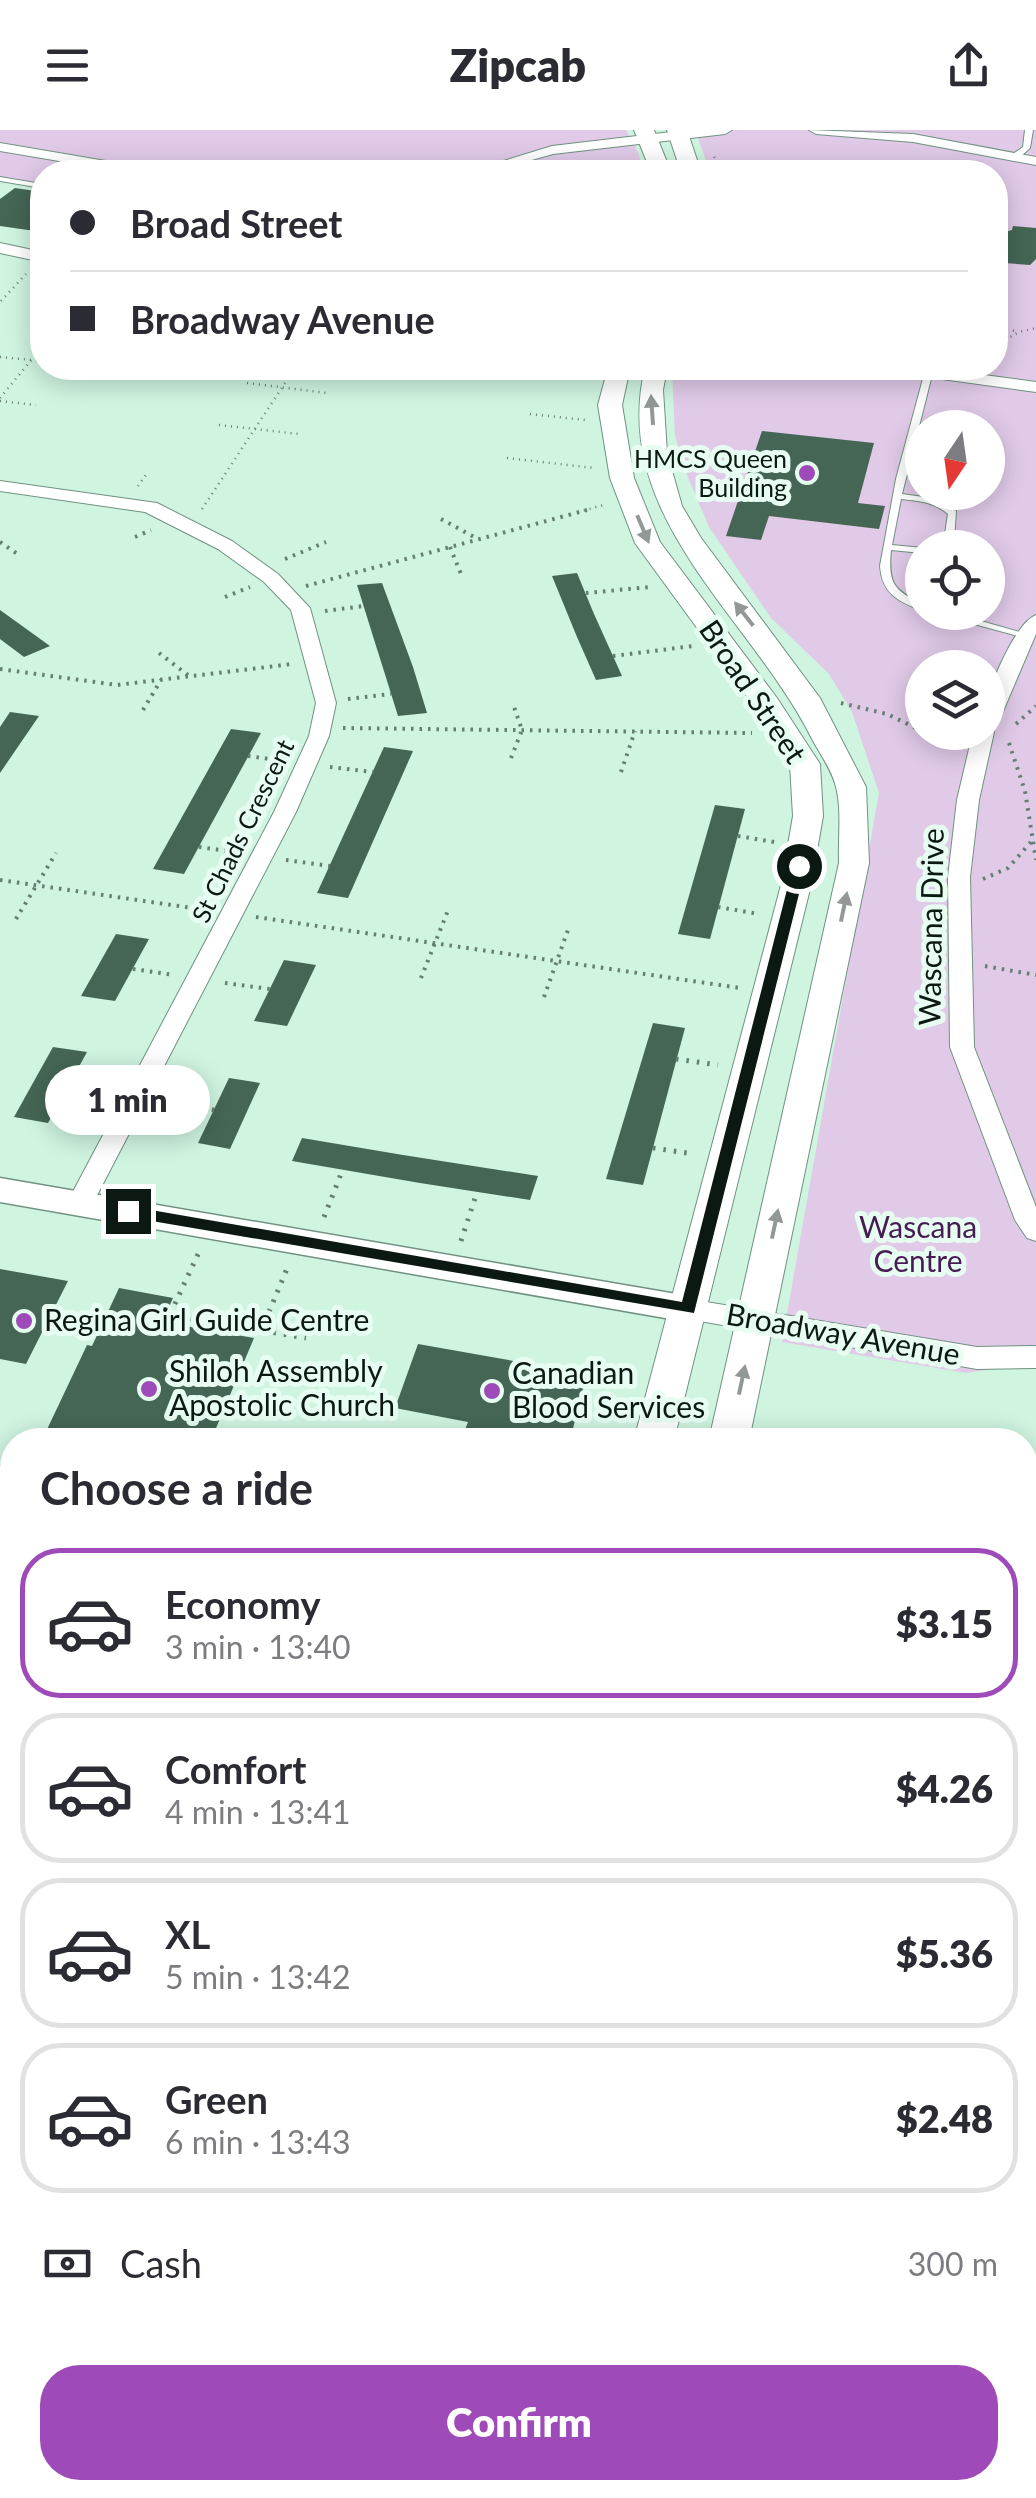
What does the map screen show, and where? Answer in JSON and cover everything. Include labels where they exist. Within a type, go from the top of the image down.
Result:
[{"type":"main road","points":[[678,132],[687,160]]},
{"type":"main road","points":[[645,134],[655,160]]},
{"type":"main road","name":"Broad Street","points":[[616,380],[610,405],[620,466],[648,543],[805,764],[808,816],[788,918],[657,1428]]},
{"type":"main road","name":"Broad Street","points":[[653,380],[655,452],[669,506],[689,540],[806,698],[851,787],[854,863],[732,1428]]},
{"type":"street","points":[[517,160],[645,134],[725,130]]},
{"type":"street","points":[[816,130],[913,138],[1036,161]]},
{"type":"street","points":[[0,147],[76,160]]},
{"type":"street","points":[[0,248],[30,254]]},
{"type":"street","points":[[989,380],[1036,387]]},
{"type":"street","name":"St Chads Crescent","points":[[0,486],[127,501],[192,524],[259,570],[302,613],[326,702],[321,728],[285,812],[80,1203]]},
{"type":"street","points":[[1005,685],[1030,628]]},
{"type":"street","name":"Wascana Drive","points":[[990,750],[968,800],[959,877],[962,1047],[1028,1220],[1036,1231]]},
{"type":"street","name":"Broadway Avenue","points":[[0,1190],[977,1358],[1036,1357]]},
{"type":"lane","points":[[1016,156],[1026,148],[1028,130]]},
{"type":"lane","points":[[0,179],[30,184]]},
{"type":"lane","points":[[905,598],[892,590],[886,580],[888,547],[927,380]]},
{"type":"lane","points":[[898,496],[931,499],[949,508],[953,512],[950,530]]},
{"type":"lane","points":[[888,547],[905,548]]},
{"type":"lane","points":[[1005,624],[1030,628]]},
{"type":"path","points":[[1,301],[30,270]]},
{"type":"path","points":[[1008,338],[1036,328]]},
{"type":"path","points":[[1008,331],[1019,332]]},
{"type":"path","points":[[0,357],[30,360]]},
{"type":"path","points":[[30,362],[0,399],[36,405]]},
{"type":"path","points":[[192,524],[287,380]]},
{"type":"path","points":[[246,383],[327,393]]},
{"type":"path","points":[[530,414],[613,423]]},
{"type":"path","points":[[219,425],[300,434]]},
{"type":"path","points":[[507,458],[597,468],[620,466]]},
{"type":"path","points":[[285,592],[607,504],[632,502]]},
{"type":"path","points":[[442,519],[478,539]]},
{"type":"path","points":[[0,542],[19,555]]},
{"type":"path","points":[[259,570],[326,542]]},
{"type":"path","points":[[450,547],[461,574]]},
{"type":"path","points":[[586,594],[678,584]]},
{"type":"path","points":[[302,613],[364,606]]},
{"type":"path","points":[[613,656],[721,643]]},
{"type":"path","points":[[160,654],[189,676]]},
{"type":"path","points":[[0,670],[117,685],[315,661]]},
{"type":"path","points":[[143,710],[161,680]]},
{"type":"path","points":[[326,702],[391,694]]},
{"type":"path","points":[[806,698],[855,705],[905,724]]},
{"type":"path","points":[[511,758],[522,730],[513,704]]},
{"type":"path","points":[[1015,725],[1036,706]]},
{"type":"path","points":[[321,728],[785,733]]},
{"type":"path","points":[[621,772],[636,732]]},
{"type":"path","points":[[1003,750],[1025,791],[1036,860]]},
{"type":"path","points":[[959,877],[984,879],[1008,868],[1031,842]]},
{"type":"path","points":[[16,918],[56,853]]},
{"type":"path","points":[[0,880],[768,992]]},
{"type":"path","points":[[420,978],[449,908]]},
{"type":"path","points":[[718,908],[788,918]]},
{"type":"path","points":[[544,997],[569,926]]},
{"type":"path","points":[[960,962],[1036,975]]},
{"type":"path","points":[[676,1059],[749,1070]]},
{"type":"path","points":[[653,1148],[727,1160]]},
{"type":"path","points":[[261,1331],[343,1169]]},
{"type":"path","points":[[451,1268],[477,1192]]},
{"type":"path","points":[[166,1323],[210,1226]]},
{"type":"path","points":[[170,1315],[306,1338]]},
{"type":"green space","points":[[0,130],[626,130],[640,160],[30,160],[30,184],[0,179]]},
{"type":"green space","name":"Wascana Centre","points":[[695,130],[1036,130],[1036,1363],[966,1373],[782,1342],[879,793],[852,712],[829,674],[771,618],[709,527],[675,435],[672,380],[1008,380],[1008,160],[706,160]]},
{"type":"building","points":[[15,188],[30,190],[30,230],[0,226],[0,199]]},
{"type":"building","points":[[1013,226],[1036,228],[1036,259],[1030,265],[1008,263],[1008,231]]},
{"type":"building","name":"HMCS Queen Building","points":[[762,431],[874,443],[858,503],[885,506],[879,529],[769,516],[761,540],[726,536]]},
{"type":"building","points":[[577,573],[622,676],[596,680],[577,637],[552,576]]},
{"type":"building","points":[[382,583],[427,713],[398,716],[357,585]]},
{"type":"building","points":[[0,610],[50,646],[24,657],[0,639]]},
{"type":"building","points":[[10,712],[39,716],[0,773],[0,727]]},
{"type":"building","points":[[231,729],[261,733],[184,874],[153,869]]},
{"type":"building","points":[[384,747],[413,751],[348,898],[317,893]]},
{"type":"building","points":[[715,805],[745,809],[710,939],[678,934]]},
{"type":"building","points":[[116,934],[149,939],[115,1001],[81,996]]},
{"type":"building","points":[[284,960],[316,965],[287,1026],[254,1021]]},
{"type":"building","points":[[653,1023],[685,1028],[643,1185],[606,1179]]},
{"type":"building","points":[[53,1047],[87,1052],[48,1123],[14,1117]]},
{"type":"building","points":[[229,1078],[260,1083],[230,1149],[198,1143]]},
{"type":"building","points":[[302,1138],[538,1176],[530,1200],[420,1183],[292,1161]]},
{"type":"building","name":"Regina Girl Guide Centre","points":[[0,1269],[68,1281],[26,1364],[0,1359]]},
{"type":"building","name":"Shiloh Assembly Apostolic Church","points":[[119,1288],[173,1298],[162,1322],[254,1338],[216,1428],[48,1428],[87,1345],[92,1346]]},
{"type":"building","name":"Canadian Blood Services","points":[[418,1344],[587,1374],[573,1428],[466,1428],[468,1422],[395,1408]]},
{"type":"place","name":"HMCS Queen Building","points":[[807,473]]},
{"type":"place","name":"Regina Girl Guide Centre","points":[[24,1321]]},
{"type":"place","name":"Shiloh Assembly Apostolic Church","points":[[149,1389]]},
{"type":"place","name":"Canadian Blood Services","points":[[492,1391]]},
{"type":"route","points":[[128,1211],[688,1309],[799,866]]}]
